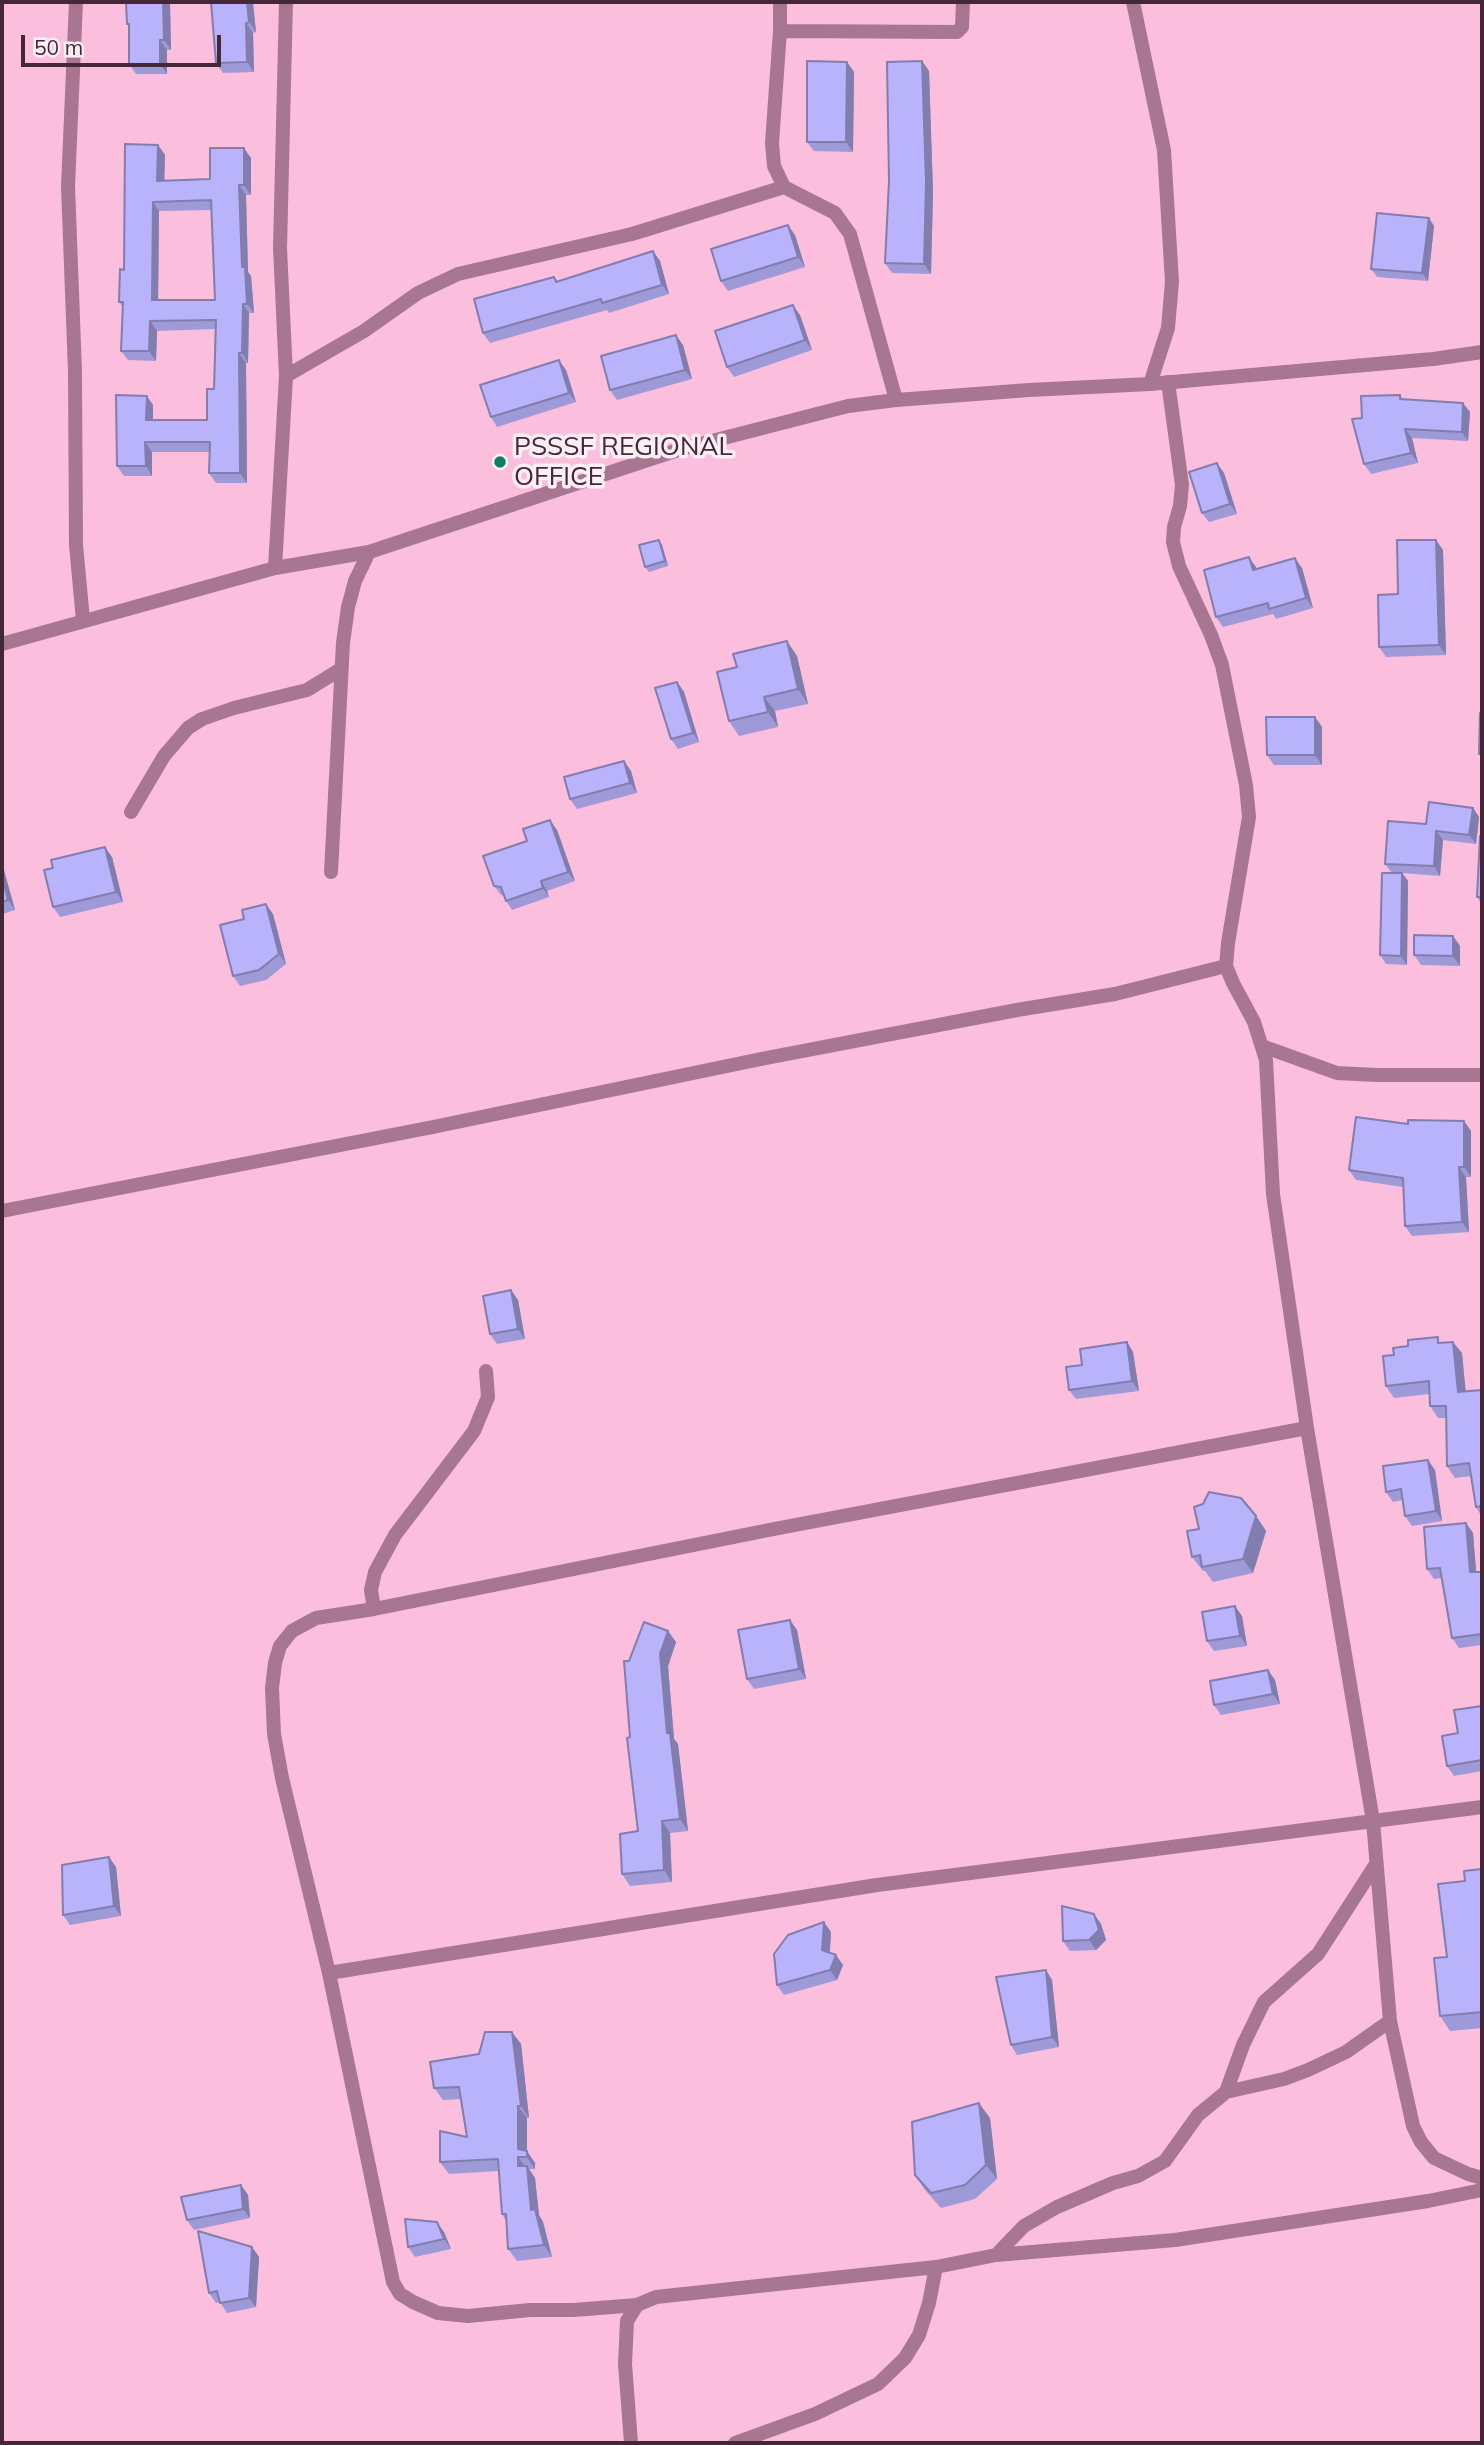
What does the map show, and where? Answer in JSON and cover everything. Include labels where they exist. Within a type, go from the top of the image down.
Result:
[{"type":"street","points":[[76,2],[68,186],[75,372],[76,545],[83,620]]},
{"type":"street","points":[[275,568],[286,376],[281,247],[286,2]]},
{"type":"street","points":[[780,2],[772,143],[774,166],[784,187],[835,213],[850,234],[896,400]]},
{"type":"street","points":[[780,31],[957,32],[962,27],[963,2]]},
{"type":"street","points":[[1133,2],[1164,150],[1172,282],[1168,328],[1150,384]]},
{"type":"street","points":[[286,376],[364,331],[418,293],[458,274],[632,234],[784,187]]},
{"type":"street","points":[[2,645],[275,568],[369,552],[681,449],[848,406],[896,400],[1150,384],[1482,352]]},
{"type":"street","points":[[1168,382],[1182,485],[1173,542],[1183,576],[1222,665],[1246,785],[1249,817],[1226,966],[1254,1022],[1266,1060],[1273,1194],[1307,1428],[1373,1821],[1390,2021],[1413,2126],[1421,2142],[1434,2158],[1482,2178]]},
{"type":"street","points":[[331,872],[341,669],[348,607],[355,581],[369,552]]},
{"type":"street","points":[[131,812],[164,756],[188,728],[202,719],[234,708],[307,690],[341,669]]},
{"type":"street","points":[[2,1211],[774,1057],[1115,994],[1226,966]]},
{"type":"street","points":[[1262,1046],[1337,1073],[1482,1075]]},
{"type":"street","points":[[374,1609],[371,1590],[375,1572],[395,1535],[474,1431],[488,1397],[486,1371]]},
{"type":"street","points":[[1307,1428],[316,1618],[292,1630],[280,1646],[275,1663],[272,1688],[274,1734],[329,1973],[393,2282],[400,2294],[438,2313],[468,2316],[638,2305],[656,2297],[936,2267],[996,2255],[1175,2240],[1482,2190]]},
{"type":"street","points":[[329,1973],[877,1885],[1482,1807]]},
{"type":"street","points":[[1226,2092],[1243,2045],[1264,2002],[1318,1954],[1376,1864]]},
{"type":"street","points":[[996,2255],[1024,2226],[1057,2207],[1113,2183],[1138,2176],[1165,2161],[1198,2115],[1226,2092],[1284,2079],[1308,2070],[1346,2052],[1390,2021]]},
{"type":"street","points":[[735,2443],[816,2414],[878,2384],[905,2358],[919,2335],[936,2267]]},
{"type":"street","points":[[631,2443],[625,2334],[627,2321],[638,2305]]},
{"type":"building","points":[[126,2],[163,2],[164,40],[160,40],[160,64],[129,64]]},
{"type":"building","points":[[211,2],[247,2],[247,62],[216,63]]},
{"type":"building","points":[[807,61],[847,62],[846,142],[807,142]]},
{"type":"building","points":[[922,61],[926,182],[924,264],[885,263],[889,181],[887,62]]},
{"type":"building","points":[[125,144],[158,145],[157,181],[210,179],[210,148],[244,148],[244,185],[239,185],[242,267],[245,267],[247,304],[243,304],[242,353],[239,353],[240,473],[209,473],[210,442],[145,442],[146,466],[117,466],[116,395],[147,396],[146,420],[207,420],[207,389],[214,389],[216,320],[150,321],[149,351],[121,351],[123,302],[119,302],[120,269],[124,270]],"holes":[[[211,200],[215,300],[152,300],[153,202]]]},
{"type":"building","points":[[1377,213],[1429,218],[1422,273],[1371,269]]},
{"type":"building","points":[[788,225],[798,257],[721,281],[711,249]]},
{"type":"building","points":[[653,251],[662,285],[602,303],[601,299],[483,333],[474,299],[554,277],[556,282]]},
{"type":"building","points":[[793,305],[805,340],[727,367],[715,331]]},
{"type":"building","points":[[676,335],[685,370],[610,390],[601,356]]},
{"type":"building","points":[[559,360],[569,393],[491,417],[480,385]]},
{"type":"building","points":[[1400,395],[1400,399],[1463,403],[1462,432],[1405,429],[1411,453],[1364,464],[1352,419],[1362,418],[1361,396]]},
{"type":"building","points":[[1217,463],[1230,504],[1202,513],[1189,472]]},
{"type":"building","points":[[659,540],[665,561],[645,567],[639,545]]},
{"type":"building","points":[[1397,540],[1436,540],[1439,645],[1379,647],[1378,595],[1398,594]]},
{"type":"building","points":[[1249,557],[1253,570],[1295,558],[1306,598],[1269,609],[1268,603],[1216,617],[1204,570]]},
{"type":"building","points":[[787,641],[798,689],[764,697],[768,712],[729,721],[717,672],[737,667],[733,654]]},
{"type":"building","points":[[677,682],[693,733],[671,739],[655,688]]},
{"type":"building","points":[[1482,713],[1482,754],[1479,754]]},
{"type":"building","points":[[1266,717],[1315,717],[1315,755],[1267,755]]},
{"type":"building","points":[[624,761],[630,783],[570,799],[564,777]]},
{"type":"building","points":[[1429,802],[1473,808],[1469,835],[1436,831],[1434,866],[1385,864],[1388,821],[1426,824]]},
{"type":"building","points":[[550,820],[568,872],[541,881],[543,888],[506,901],[501,887],[494,886],[483,856],[527,841],[523,829]]},
{"type":"building","points":[[1480,836],[1482,897],[1477,897]]},
{"type":"building","points":[[105,847],[116,892],[53,907],[44,870],[53,868],[51,860]]},
{"type":"building","points":[[1382,873],[1402,873],[1401,956],[1380,955]]},
{"type":"building","points":[[2,877],[8,900],[2,902]]},
{"type":"building","points":[[266,904],[279,954],[259,970],[233,976],[220,925],[244,919],[242,910]]},
{"type":"building","points":[[1414,935],[1453,936],[1453,956],[1414,955]]},
{"type":"building","points":[[1356,1117],[1408,1124],[1408,1120],[1464,1121],[1464,1167],[1459,1167],[1462,1222],[1405,1226],[1403,1178],[1349,1170]]},
{"type":"building","points":[[511,1290],[518,1329],[490,1334],[483,1296]]},
{"type":"building","points":[[1438,1337],[1438,1343],[1453,1342],[1458,1392],[1482,1390],[1482,1506],[1476,1507],[1469,1463],[1447,1466],[1446,1406],[1430,1406],[1429,1381],[1386,1386],[1383,1356],[1394,1355],[1393,1348],[1408,1346],[1408,1340]]},
{"type":"building","points":[[1127,1342],[1132,1381],[1069,1390],[1066,1367],[1082,1365],[1080,1349]]},
{"type":"building","points":[[1428,1460],[1436,1511],[1405,1516],[1401,1489],[1386,1492],[1383,1466]]},
{"type":"building","points":[[1209,1492],[1241,1498],[1256,1516],[1243,1559],[1202,1567],[1200,1555],[1192,1557],[1187,1531],[1199,1529],[1194,1507],[1203,1504]]},
{"type":"building","points":[[1466,1523],[1470,1572],[1482,1572],[1482,1634],[1452,1638],[1440,1568],[1427,1569],[1424,1527]]},
{"type":"building","points":[[1235,1606],[1240,1636],[1207,1641],[1202,1612]]},
{"type":"building","points":[[790,1620],[799,1669],[747,1679],[738,1630]]},
{"type":"building","points":[[644,1622],[668,1631],[660,1654],[667,1733],[670,1733],[680,1819],[662,1821],[664,1870],[622,1874],[620,1834],[638,1831],[627,1738],[630,1737],[624,1661],[629,1661]]},
{"type":"building","points":[[1268,1670],[1273,1694],[1214,1705],[1210,1681]]},
{"type":"building","points":[[1482,1706],[1482,1760],[1447,1766],[1442,1736],[1458,1733],[1454,1710]]},
{"type":"building","points":[[109,1857],[114,1906],[63,1915],[62,1865]]},
{"type":"building","points":[[1482,1869],[1482,2012],[1440,2016],[1434,1958],[1447,1957],[1438,1884],[1465,1881],[1464,1871]]},
{"type":"building","points":[[1062,1906],[1094,1914],[1099,1930],[1089,1940],[1063,1941]]},
{"type":"building","points":[[824,1922],[822,1950],[836,1955],[830,1970],[777,1985],[774,1954],[788,1935]]},
{"type":"building","points":[[1046,1970],[1052,2037],[1011,2045],[996,1977]]},
{"type":"building","points":[[485,2032],[512,2032],[521,2106],[518,2106],[518,2149],[527,2151],[527,2157],[518,2157],[518,2166],[527,2166],[531,2210],[535,2209],[544,2245],[508,2249],[498,2159],[440,2162],[440,2131],[467,2137],[459,2087],[434,2088],[430,2062],[479,2054]]},
{"type":"building","points":[[979,2103],[986,2165],[965,2185],[931,2193],[915,2175],[912,2122]]},
{"type":"building","points":[[241,2185],[243,2209],[187,2220],[181,2197]]},
{"type":"building","points":[[405,2219],[437,2222],[444,2239],[408,2247]]},
{"type":"building","points":[[198,2231],[252,2247],[249,2298],[220,2303],[217,2291],[209,2293]]},
{"type":"place","name":"PSSSF REGIONAL OFFICE","points":[[500,462]]}]
